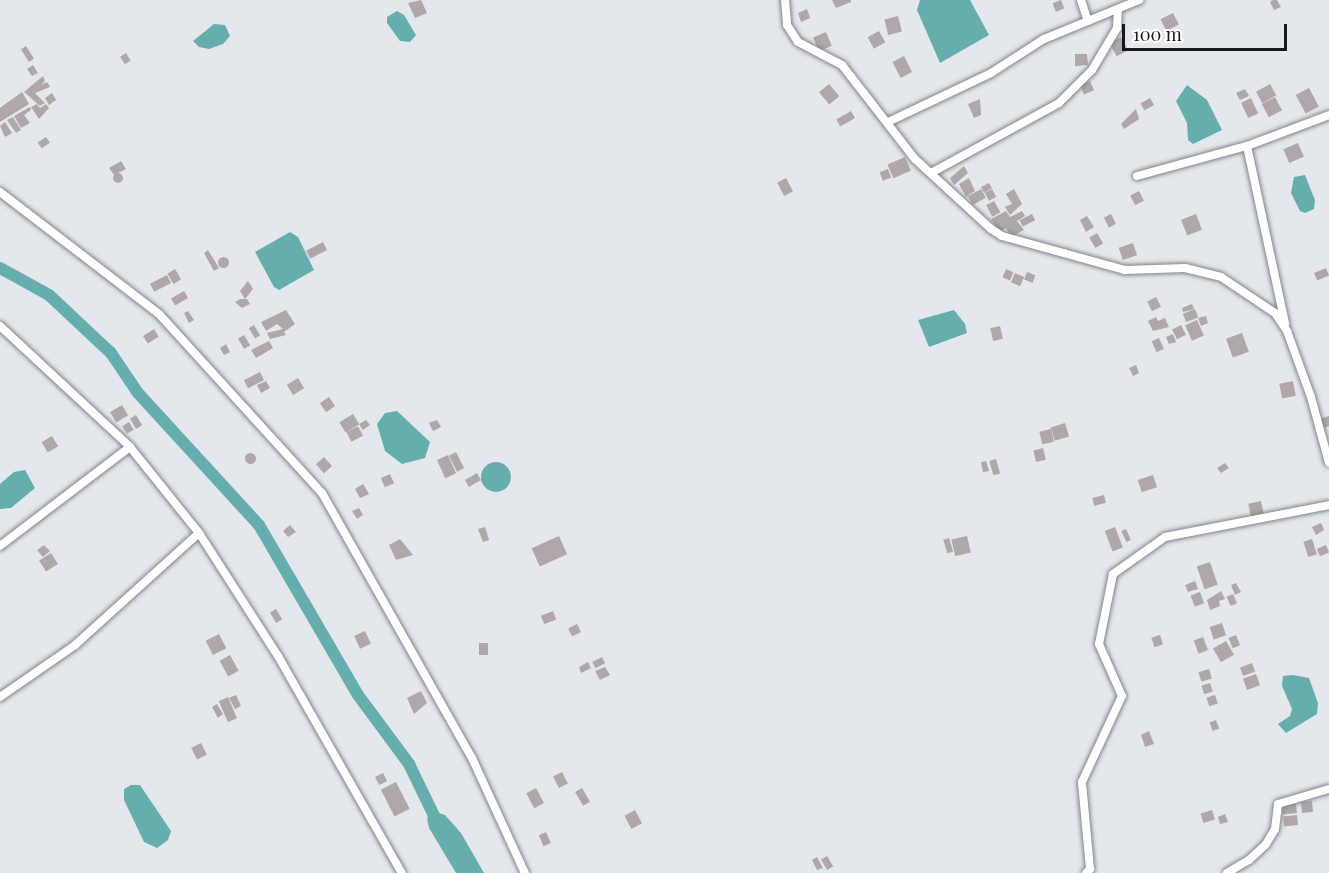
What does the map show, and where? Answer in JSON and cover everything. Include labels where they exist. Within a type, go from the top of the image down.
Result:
[{"type":"street","points":[[785,0],[787,25],[798,42],[842,65],[915,159],[1002,236],[1125,270],[1185,268],[1221,278],[1275,313],[1287,331]]},
{"type":"street","points":[[1081,0],[1088,21]]},
{"type":"street","points":[[888,122],[991,73],[1044,39],[1139,0]]},
{"type":"street","points":[[931,173],[1059,102],[1092,70],[1117,28],[1118,9]]},
{"type":"street","points":[[1137,176],[1248,146],[1329,115]]},
{"type":"street","points":[[1248,146],[1287,331],[1329,463]]},
{"type":"street","points":[[0,192],[159,314],[322,493],[472,758],[525,873]]},
{"type":"street","points":[[0,326],[130,447],[199,533],[278,656],[402,873]]},
{"type":"street","points":[[0,546],[130,447]]},
{"type":"street","points":[[1086,873],[1090,869],[1082,782],[1122,696],[1099,644],[1113,574],[1165,537],[1329,505]]},
{"type":"street","points":[[0,697],[75,645],[199,533]]},
{"type":"street","points":[[1227,873],[1249,860],[1266,844],[1275,829],[1278,804],[1329,789]]},
{"type":"water","points":[[920,0],[970,0],[989,35],[940,63],[917,10]]},
{"type":"water","points":[[397,11],[404,15],[416,35],[410,42],[400,41],[387,23],[387,17]]},
{"type":"water","points":[[214,24],[225,25],[230,36],[223,44],[209,49],[199,47],[193,41]]},
{"type":"water","points":[[1187,85],[1207,100],[1222,130],[1193,144],[1188,140],[1187,123],[1176,101]]},
{"type":"water","points":[[1305,175],[1315,200],[1314,209],[1305,213],[1300,211],[1291,193],[1294,177]]},
{"type":"water","points":[[290,232],[298,237],[314,270],[279,290],[274,287],[255,252]]},
{"type":"water","points":[[954,310],[965,324],[967,333],[929,347],[918,320]]},
{"type":"water","points":[[397,411],[430,442],[425,458],[402,464],[385,451],[377,424],[385,413]]},
{"type":"water","points":[[496,462],[507,466],[511,477],[507,488],[496,492],[485,488],[481,477],[485,466]]},
{"type":"water","points":[[25,470],[35,488],[11,508],[0,509],[0,484],[14,472]]},
{"type":"water","points":[[1283,676],[1309,678],[1318,703],[1317,714],[1286,733],[1278,724],[1290,716],[1292,709],[1282,686]]},
{"type":"water","points":[[131,785],[140,785],[171,831],[168,840],[157,848],[144,842],[124,800],[124,789]]},
{"type":"water","points":[[436,812],[445,815],[461,833],[484,873],[456,873],[429,828],[427,818]]},
{"type":"building","points":[[421,0],[427,13],[415,18],[408,3]]},
{"type":"building","points":[[832,0],[851,0],[851,2],[836,8]]},
{"type":"building","points":[[1061,0],[1064,8],[1056,12],[1053,3]]},
{"type":"building","points":[[1277,0],[1281,7],[1274,10],[1270,2]]},
{"type":"building","points":[[807,9],[810,18],[801,22],[798,13]]},
{"type":"building","points":[[1173,13],[1179,25],[1166,31],[1161,19]]},
{"type":"building","points":[[898,16],[902,32],[888,35],[884,19]]},
{"type":"building","points":[[879,31],[885,42],[874,49],[868,37]]},
{"type":"building","points":[[826,32],[832,46],[819,51],[813,37]]},
{"type":"building","points":[[1121,37],[1128,50],[1117,56],[1110,43]]},
{"type":"building","points":[[26,46],[34,59],[29,62],[21,49]]},
{"type":"building","points":[[126,53],[131,61],[125,64],[120,57]]},
{"type":"building","points":[[1075,54],[1087,54],[1088,65],[1075,66]]},
{"type":"building","points":[[904,56],[912,72],[901,78],[892,62]]},
{"type":"building","points":[[33,65],[38,73],[32,76],[27,69]]},
{"type":"building","points":[[43,76],[45,81],[41,85],[47,82],[50,87],[35,93],[45,103],[40,106],[24,92]]},
{"type":"building","points":[[1090,81],[1094,90],[1084,95],[1080,85]]},
{"type":"building","points":[[829,84],[839,96],[829,105],[819,92]]},
{"type":"building","points":[[1270,84],[1276,95],[1262,103],[1256,92]]},
{"type":"building","points":[[1309,88],[1319,107],[1306,114],[1296,95]]},
{"type":"building","points":[[1245,89],[1249,96],[1240,100],[1236,93]]},
{"type":"building","points":[[22,92],[29,104],[0,122],[0,108]]},
{"type":"building","points":[[52,93],[56,100],[49,105],[45,98]]},
{"type":"building","points":[[1275,97],[1282,110],[1269,117],[1262,104]]},
{"type":"building","points":[[1150,98],[1154,105],[1144,110],[1140,104]]},
{"type":"building","points":[[1251,98],[1258,113],[1248,118],[1241,103]]},
{"type":"building","points":[[980,99],[981,115],[974,118],[968,104]]},
{"type":"building","points":[[37,104],[40,108],[46,104],[49,108],[39,119],[31,107]]},
{"type":"building","points":[[30,107],[31,110],[24,115],[30,123],[21,128],[14,116]]},
{"type":"building","points":[[1136,109],[1139,119],[1124,129],[1121,124]]},
{"type":"building","points":[[851,111],[855,118],[840,126],[836,120]]},
{"type":"building","points":[[13,117],[21,130],[16,133],[7,120]]},
{"type":"building","points":[[5,122],[12,133],[5,137],[0,126]]},
{"type":"building","points":[[46,137],[50,143],[42,148],[38,143]]},
{"type":"building","points":[[1298,143],[1304,157],[1289,163],[1283,149]]},
{"type":"building","points":[[905,157],[911,171],[893,178],[888,164]]},
{"type":"building","points":[[121,161],[126,169],[114,175],[109,168]]},
{"type":"building","points":[[964,166],[968,173],[954,185],[950,178]]},
{"type":"building","points":[[888,169],[891,177],[883,181],[880,172]]},
{"type":"building","points":[[118,173],[122,174],[122,182],[118,183],[114,182],[113,178],[114,174]]},
{"type":"building","points":[[786,178],[793,191],[784,196],[777,183]]},
{"type":"building","points":[[969,178],[975,191],[966,197],[959,184]]},
{"type":"building","points":[[989,183],[992,188],[984,193],[981,187]]},
{"type":"building","points":[[981,189],[986,198],[973,205],[968,196]]},
{"type":"building","points":[[992,189],[996,197],[989,201],[985,193]]},
{"type":"building","points":[[1014,189],[1022,204],[1010,215],[1005,207],[1012,204],[1006,194]]},
{"type":"building","points":[[1139,191],[1144,201],[1135,205],[1130,196]]},
{"type":"building","points":[[994,201],[1000,212],[992,217],[986,205]]},
{"type":"building","points":[[1006,211],[1010,217],[1022,211],[1025,216],[1017,221],[1024,230],[1011,237],[1006,228],[1000,232],[991,219]]},
{"type":"building","points":[[1032,214],[1035,220],[1023,227],[1020,220]]},
{"type":"building","points":[[1111,214],[1116,224],[1109,227],[1104,218]]},
{"type":"building","points":[[1196,214],[1202,230],[1187,236],[1181,220]]},
{"type":"building","points":[[1087,216],[1094,227],[1086,232],[1080,220]]},
{"type":"building","points":[[1097,233],[1103,243],[1095,248],[1089,238]]},
{"type":"building","points":[[323,242],[327,250],[310,259],[306,251]]},
{"type":"building","points":[[1133,243],[1137,255],[1123,260],[1119,248]]},
{"type":"building","points":[[208,250],[219,268],[214,271],[204,253]]},
{"type":"building","points":[[223,257],[227,258],[227,266],[223,267],[219,266],[218,262],[219,258]]},
{"type":"building","points":[[1326,268],[1329,275],[1317,280],[1314,273]]},
{"type":"building","points":[[175,269],[181,279],[173,284],[167,274]]},
{"type":"building","points":[[1006,269],[1013,272],[1010,280],[1002,277]]},
{"type":"building","points":[[1027,272],[1035,275],[1033,283],[1024,279]]},
{"type":"building","points":[[1015,273],[1024,277],[1020,286],[1011,282]]},
{"type":"building","points":[[167,275],[171,283],[154,292],[150,284]]},
{"type":"building","points":[[248,281],[253,289],[245,299],[240,291]]},
{"type":"building","points":[[184,291],[188,298],[175,305],[171,298]]},
{"type":"building","points":[[1156,297],[1161,307],[1152,311],[1147,302]]},
{"type":"building","points":[[247,299],[250,304],[242,308],[235,302]]},
{"type":"building","points":[[1192,304],[1194,309],[1183,312],[1182,308]]},
{"type":"building","points":[[1195,309],[1198,317],[1186,322],[1183,314]]},
{"type":"building","points":[[286,310],[295,324],[284,332],[286,335],[270,339],[267,333],[283,329],[277,324],[266,331],[261,322]]},
{"type":"building","points":[[188,311],[194,320],[189,323],[184,313]]},
{"type":"building","points":[[1206,316],[1208,323],[1201,326],[1198,318]]},
{"type":"building","points":[[1156,317],[1158,321],[1165,318],[1169,327],[1153,331],[1148,321]]},
{"type":"building","points":[[1197,320],[1204,336],[1192,341],[1185,325]]},
{"type":"building","points":[[254,325],[260,335],[255,338],[249,328]]},
{"type":"building","points":[[1181,325],[1186,335],[1177,339],[1172,330]]},
{"type":"building","points":[[1000,326],[1003,339],[993,341],[990,328]]},
{"type":"building","points":[[154,329],[159,337],[148,344],[143,336]]},
{"type":"building","points":[[1242,333],[1249,352],[1233,358],[1226,339]]},
{"type":"building","points":[[1173,334],[1176,342],[1169,344],[1166,337]]},
{"type":"building","points":[[244,335],[250,345],[244,349],[238,339]]},
{"type":"building","points":[[1159,338],[1164,349],[1157,352],[1152,341]]},
{"type":"building","points":[[269,341],[273,348],[256,358],[251,350]]},
{"type":"building","points":[[226,344],[230,352],[224,355],[220,348]]},
{"type":"building","points":[[1136,365],[1139,373],[1133,376],[1129,368]]},
{"type":"building","points":[[260,372],[264,380],[248,388],[244,380]]},
{"type":"building","points":[[298,378],[304,388],[293,395],[287,385]]},
{"type":"building","points":[[266,381],[270,388],[261,393],[257,385]]},
{"type":"building","points":[[1293,381],[1296,396],[1282,398],[1279,384]]},
{"type":"building","points":[[329,397],[335,406],[326,412],[320,403]]},
{"type":"building","points":[[122,405],[128,415],[116,422],[110,412]]},
{"type":"building","points":[[353,414],[359,424],[345,433],[339,422]]},
{"type":"building","points":[[136,415],[142,425],[136,429],[130,419]]},
{"type":"building","points":[[1329,416],[1329,426],[1323,428],[1319,419]]},
{"type":"building","points":[[366,420],[370,425],[363,430],[359,424]]},
{"type":"building","points":[[437,420],[441,427],[433,431],[429,423]]},
{"type":"building","points":[[129,422],[134,430],[127,434],[122,426]]},
{"type":"building","points":[[1065,423],[1069,436],[1055,441],[1051,427]]},
{"type":"building","points":[[358,426],[363,436],[351,442],[346,432]]},
{"type":"building","points":[[1051,429],[1054,442],[1042,444],[1039,432]]},
{"type":"building","points":[[52,436],[58,446],[48,452],[42,442]]},
{"type":"building","points":[[1043,448],[1046,460],[1036,462],[1033,450]]},
{"type":"building","points":[[250,452],[256,458],[250,464],[244,458]]},
{"type":"building","points":[[456,452],[464,468],[457,472],[449,456]]},
{"type":"building","points":[[448,455],[456,473],[445,478],[437,460]]},
{"type":"building","points":[[324,457],[332,466],[324,473],[316,464]]},
{"type":"building","points":[[996,459],[1000,473],[993,475],[989,461]]},
{"type":"building","points":[[986,461],[989,471],[983,472],[981,462]]},
{"type":"building","points":[[1225,463],[1229,468],[1221,473],[1217,468]]},
{"type":"building","points":[[477,473],[481,480],[469,487],[465,480]]},
{"type":"building","points":[[390,474],[394,483],[385,487],[381,478]]},
{"type":"building","points":[[1153,475],[1157,487],[1142,492],[1138,480]]},
{"type":"building","points":[[363,484],[369,494],[360,498],[355,489]]},
{"type":"building","points":[[1104,495],[1106,503],[1094,506],[1092,498]]},
{"type":"building","points":[[1261,501],[1264,515],[1251,517],[1248,504]]},
{"type":"building","points":[[359,508],[363,515],[357,519],[352,511]]},
{"type":"building","points":[[1321,523],[1324,530],[1316,535],[1312,527]]},
{"type":"building","points":[[290,525],[296,532],[288,537],[283,531]]},
{"type":"building","points":[[485,527],[489,540],[483,542],[478,529]]},
{"type":"building","points":[[1115,527],[1123,548],[1113,551],[1105,531]]},
{"type":"building","points":[[1126,529],[1131,540],[1126,542],[1121,531]]},
{"type":"building","points":[[559,536],[567,554],[540,566],[532,548]]},
{"type":"building","points":[[967,536],[971,553],[955,556],[951,540]]},
{"type":"building","points":[[949,538],[953,551],[947,553],[943,540]]},
{"type":"building","points":[[400,539],[413,555],[396,560],[389,545]]},
{"type":"building","points":[[1312,539],[1317,554],[1308,557],[1303,542]]},
{"type":"building","points":[[44,545],[50,551],[43,557],[37,550]]},
{"type":"building","points":[[1326,545],[1329,552],[1320,556],[1317,549]]},
{"type":"building","points":[[51,553],[58,564],[46,571],[39,560]]},
{"type":"building","points":[[1210,562],[1218,585],[1205,589],[1197,567]]},
{"type":"building","points":[[1195,581],[1198,589],[1188,592],[1185,585]]},
{"type":"building","points":[[1236,583],[1241,592],[1235,595],[1231,585]]},
{"type":"building","points":[[1221,591],[1225,599],[1219,601],[1220,606],[1210,610],[1207,600]]},
{"type":"building","points":[[1200,592],[1204,603],[1195,607],[1191,595]]},
{"type":"building","points":[[1233,594],[1237,603],[1231,606],[1227,597]]},
{"type":"building","points":[[276,609],[282,619],[276,623],[270,613]]},
{"type":"building","points":[[553,611],[556,619],[544,624],[541,616]]},
{"type":"building","points":[[1222,623],[1226,635],[1214,639],[1210,627]]},
{"type":"building","points":[[577,624],[581,632],[572,637],[568,629]]},
{"type":"building","points":[[365,631],[371,644],[360,649],[354,636]]},
{"type":"building","points":[[219,634],[226,648],[213,655],[206,641]]},
{"type":"building","points":[[1160,635],[1163,645],[1154,647],[1151,638]]},
{"type":"building","points":[[1236,635],[1240,645],[1233,648],[1229,638]]},
{"type":"building","points":[[1203,637],[1208,650],[1199,654],[1194,641]]},
{"type":"building","points":[[1226,641],[1234,655],[1221,662],[1213,648]]},
{"type":"building","points":[[479,643],[488,643],[488,655],[479,655]]},
{"type":"building","points":[[230,655],[239,671],[228,677],[220,661]]},
{"type":"building","points":[[602,657],[605,663],[595,668],[592,662]]},
{"type":"building","points":[[588,662],[591,668],[581,673],[579,667]]},
{"type":"building","points":[[1252,663],[1255,671],[1243,676],[1240,668]]},
{"type":"building","points":[[605,667],[610,675],[600,680],[595,671]]},
{"type":"building","points":[[1209,669],[1212,679],[1201,682],[1198,672]]},
{"type":"building","points":[[1256,674],[1260,685],[1247,690],[1243,679]]},
{"type":"building","points":[[1210,683],[1213,692],[1204,694],[1201,686]]},
{"type":"building","points":[[421,691],[427,703],[414,714],[407,698]]},
{"type":"building","points":[[236,695],[241,706],[235,709],[229,698]]},
{"type":"building","points":[[1215,695],[1218,704],[1209,706],[1206,698]]},
{"type":"building","points":[[228,697],[237,718],[228,722],[219,701]]},
{"type":"building","points":[[217,704],[223,714],[218,718],[212,707]]},
{"type":"building","points":[[1216,720],[1219,728],[1213,731],[1209,723]]},
{"type":"building","points":[[1149,731],[1154,744],[1145,747],[1141,735]]},
{"type":"building","points":[[201,743],[207,755],[197,760],[191,748]]},
{"type":"building","points":[[562,772],[568,784],[559,788],[553,777]]},
{"type":"building","points":[[383,773],[387,781],[379,785],[375,777]]},
{"type":"building","points":[[396,782],[410,809],[394,816],[381,790]]},
{"type":"building","points":[[536,788],[544,803],[534,808],[526,793]]},
{"type":"building","points":[[582,788],[590,802],[583,806],[575,792]]},
{"type":"building","points":[[1312,801],[1313,812],[1302,813],[1301,802]]},
{"type":"building","points":[[1296,804],[1297,813],[1283,814],[1282,805]]},
{"type":"building","points":[[635,810],[642,823],[631,829],[624,816]]},
{"type":"building","points":[[1212,810],[1215,820],[1203,823],[1201,814]]},
{"type":"building","points":[[1225,814],[1228,822],[1220,824],[1218,817]]},
{"type":"building","points":[[1297,815],[1298,825],[1284,826],[1283,816]]},
{"type":"building","points":[[546,832],[551,843],[544,846],[539,835]]},
{"type":"building","points":[[827,856],[833,866],[827,870],[821,860]]},
{"type":"building","points":[[817,857],[823,868],[817,870],[812,860]]},
{"type":"waterway","points":[[0,268],[49,295],[111,353],[138,393],[259,525],[358,695],[409,764],[439,826]]}]
